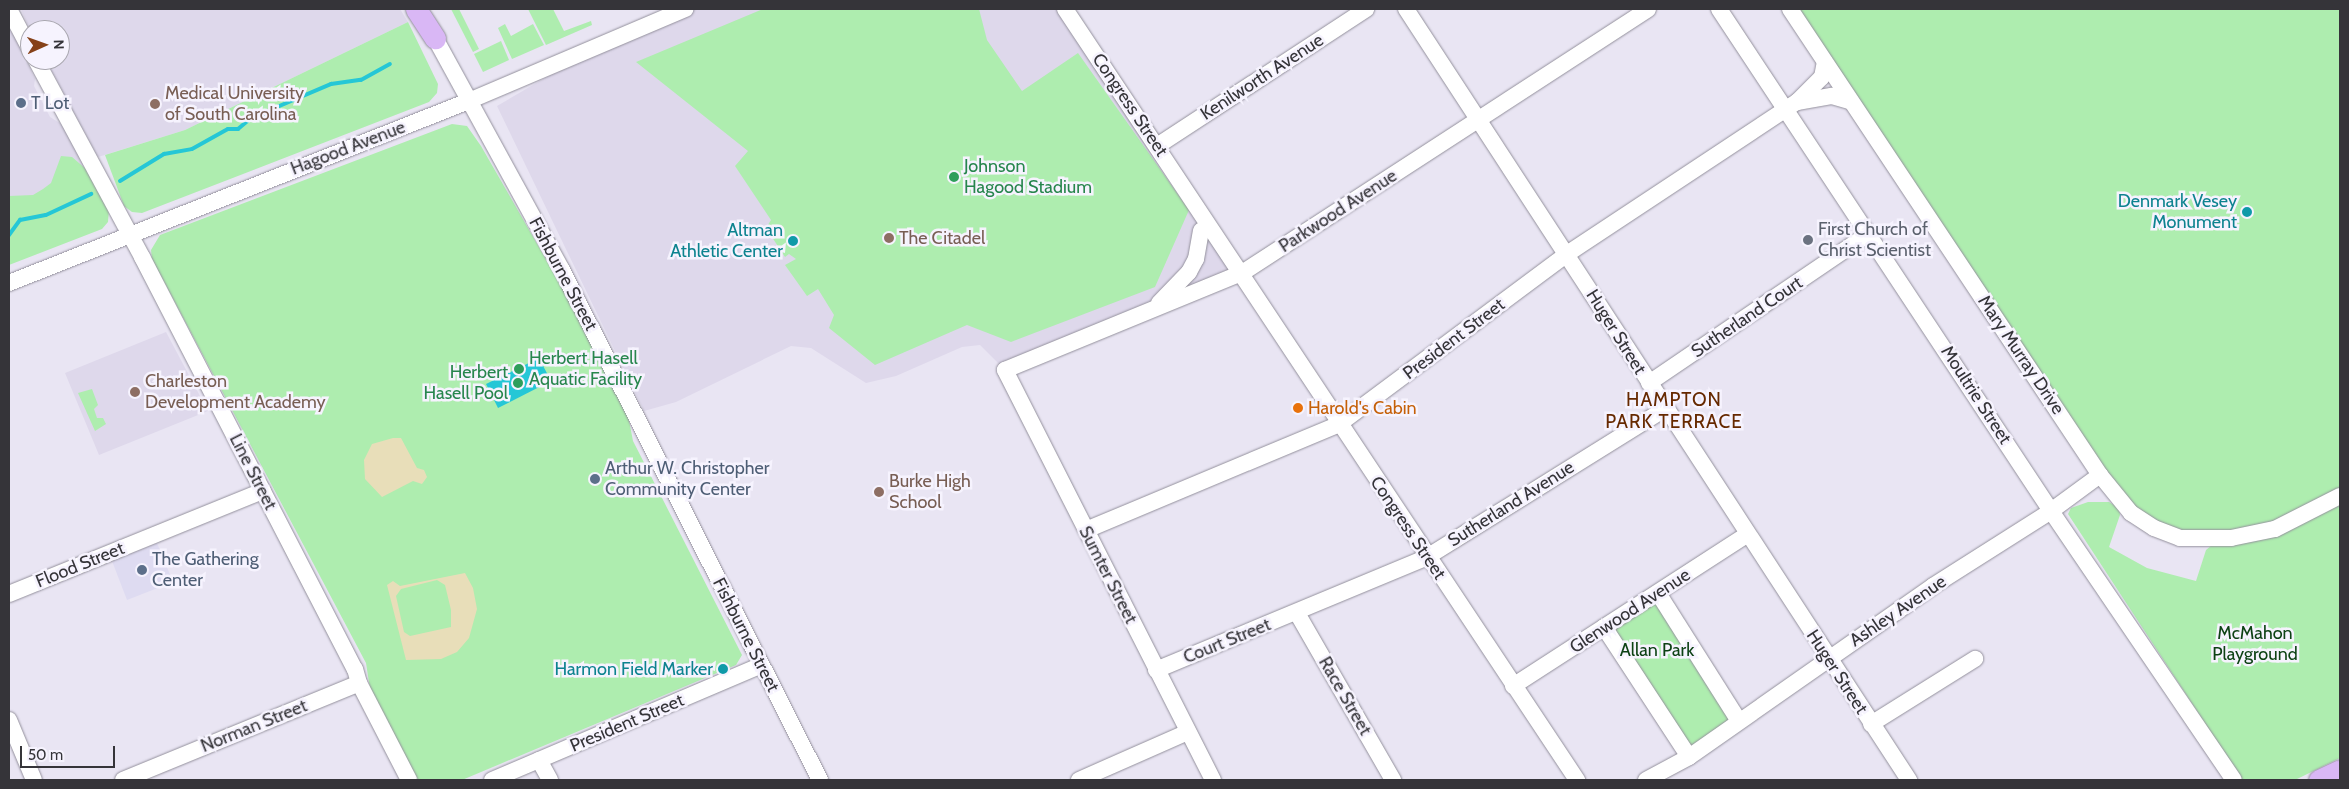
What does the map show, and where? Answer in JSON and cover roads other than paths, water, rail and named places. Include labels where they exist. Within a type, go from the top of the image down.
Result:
[{"type":"main road","name":"Fishburne Street","points":[[416,9],[436,38]]},
{"type":"main road","name":"Fishburne Street","points":[[425,9],[436,38]]},
{"type":"main road","points":[[2318,780],[2340,770]]},
{"type":"street","points":[[9,9],[20,30]]},
{"type":"street","name":"Hagood Avenue","points":[[9,283],[129,233],[471,100],[685,9]]},
{"type":"street","name":"Kenilworth Avenue","points":[[1157,146],[1366,9]]},
{"type":"street","name":"Huger Street","points":[[1406,9],[1567,254],[1746,536],[1909,780]]},
{"type":"street","name":"Parkwood Avenue","points":[[1005,370],[1242,273],[1648,9]]},
{"type":"street","name":"Moultrie Street","points":[[1718,9],[1793,105],[1870,233],[2051,511],[2234,780]]},
{"type":"street","name":"Mary Murray Drive","points":[[1790,9],[1849,101],[2100,475],[2132,512],[2154,528],[2180,538],[2231,538],[2275,529],[2340,496]]},
{"type":"street","name":"Congress Street","points":[[1072,11],[1157,146],[1242,273],[1339,424],[1577,780]]},
{"type":"street","name":"Fishburne Street","points":[[436,38],[562,270],[820,780]]},
{"type":"street","name":"President Street","points":[[1086,530],[1339,424],[1567,254],[1793,105],[1822,77],[1825,62]]},
{"type":"street","name":"Line Street","points":[[41,70],[129,233],[263,491],[355,669],[359,683],[409,780]]},
{"type":"street","name":"President Street","points":[[1793,105],[1832,96],[1849,101]]},
{"type":"street","name":"Congress Street","points":[[1194,202],[1201,230],[1214,252],[1242,273]]},
{"type":"street","points":[[1151,310],[1189,272],[1196,259],[1201,230]]},
{"type":"street","name":"Sutherland Court","points":[[1649,383],[1870,233]]},
{"type":"street","name":"Sumter Street","points":[[1005,370],[1213,780]]},
{"type":"street","name":"Sutherland Avenue","points":[[1297,613],[1427,557],[1665,409]]},
{"type":"street","name":"Ashley Avenue","points":[[1646,780],[1689,757],[1829,658],[2051,511],[2100,475]]},
{"type":"street","name":"Flood Street","points":[[9,594],[263,491]]},
{"type":"street","name":"Glenwood Avenue","points":[[1513,686],[1746,536]]},
{"type":"street","points":[[1658,593],[1739,721]]},
{"type":"street","name":"Court Street","points":[[1156,670],[1297,613]]},
{"type":"street","name":"Race Street","points":[[1297,613],[1393,780]]},
{"type":"street","points":[[1604,627],[1689,757]]},
{"type":"street","points":[[1871,724],[1975,660]]},
{"type":"street","name":"President Street","points":[[492,780],[762,665]]},
{"type":"street","name":"Norman Street","points":[[122,780],[359,683]]},
{"type":"street","points":[[9,720],[34,780]]},
{"type":"street","points":[[1078,780],[1188,732]]},
{"type":"street","points":[[539,760],[550,780]]},
{"type":"water","name":"Herbert Hasell Pool","points":[[539,358],[551,381],[498,408],[486,384]]},
{"type":"waterway","points":[[120,181],[164,154],[192,149],[228,129],[238,129],[251,118],[267,117],[277,107],[331,84],[361,80],[390,64]]},
{"type":"waterway","points":[[9,235],[20,220],[46,215],[91,194]]},
{"type":"place","name":"T Lot","points":[[21,103]]},
{"type":"place","name":"Medical University of South Carolina","points":[[155,104]]},
{"type":"place","name":"Johnson Hagood Stadium","points":[[954,177]]},
{"type":"place","name":"Denmark Vesey Monument","points":[[2247,212]]},
{"type":"place","name":"The Citadel","points":[[889,238]]},
{"type":"place","name":"First Church of Christ Scientist","points":[[1808,240]]},
{"type":"place","name":"Altman Athletic Center","points":[[793,241]]},
{"type":"place","name":"Herbert Hasell Aquatic Facility","points":[[519,369]]},
{"type":"place","name":"Herbert Hasell Pool","points":[[518,383]]},
{"type":"place","name":"Charleston Development Academy","points":[[135,392]]},
{"type":"place","name":"Harold's Cabin","points":[[1298,408]]},
{"type":"place","name":"Arthur W. Christopher Community Center","points":[[595,479]]},
{"type":"place","name":"Burke High School","points":[[879,492]]},
{"type":"place","name":"The Gathering Center","points":[[142,570]]},
{"type":"place","name":"Harmon Field Marker","points":[[723,669]]},
{"type":"district","name":"HAMPTON PARK TERRACE","points":[[1674,411]]},
{"type":"park label","name":"McMahon Playground","points":[[2255,644]]},
{"type":"park label","name":"Allan Park","points":[[1657,650]]}]
